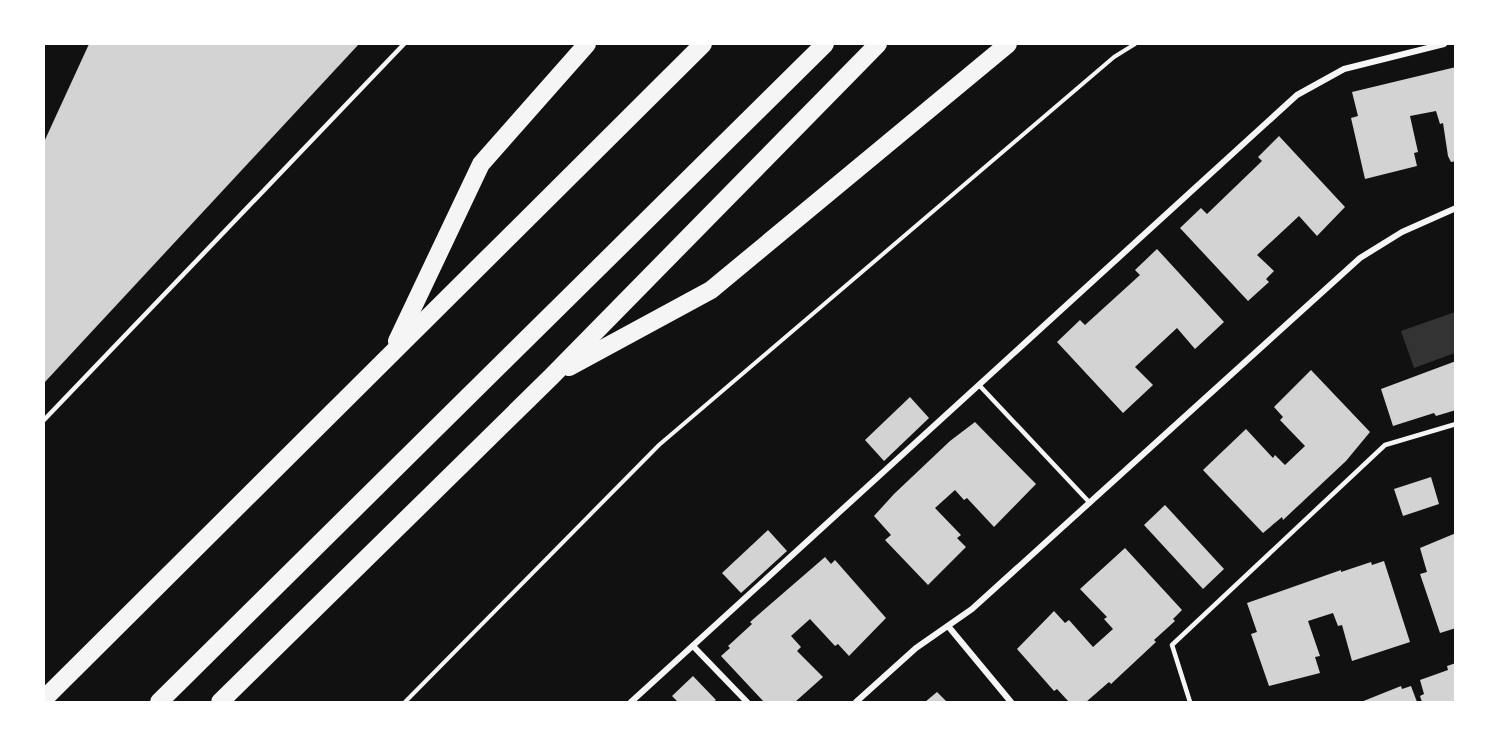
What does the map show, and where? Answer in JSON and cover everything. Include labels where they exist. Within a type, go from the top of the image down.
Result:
[{"type":"highway","points":[[391,354],[481,164],[587,44]]},
{"type":"highway","points":[[44,699],[703,44]]},
{"type":"highway","points":[[159,702],[825,44]]},
{"type":"highway","points":[[220,702],[552,376],[878,44]]},
{"type":"highway","points":[[552,376],[711,290],[1008,44]]},
{"type":"street","points":[[631,702],[1297,95],[1344,69],[1444,44]]},
{"type":"street","points":[[856,702],[916,648],[972,609],[1360,258],[1402,232],[1455,208]]},
{"type":"street","points":[[948,626],[1011,702]]},
{"type":"street","points":[[693,646],[747,702]]},
{"type":"lane","points":[[44,420],[404,44]]},
{"type":"lane","points":[[979,385],[1090,503]]},
{"type":"lane","points":[[1190,702],[1172,645],[1385,446],[1455,423]]},
{"type":"path","points":[[405,702],[659,445],[1114,57],[1135,44]]},
{"type":"shaded area","points":[[1455,312],[1455,353],[1414,368],[1401,331]]},
{"type":"building","points":[[89,44],[359,44],[44,383],[44,142]]},
{"type":"building","points":[[1456,67],[1456,161],[1451,162],[1448,156],[1443,123],[1440,124],[1436,111],[1410,116],[1418,152],[1414,153],[1417,166],[1365,179],[1351,118],[1358,116],[1352,92]]},
{"type":"building","points":[[1279,136],[1345,207],[1317,236],[1299,216],[1257,255],[1274,271],[1266,279],[1269,282],[1248,301],[1180,228],[1201,208],[1207,214],[1262,161],[1258,157]]},
{"type":"building","points":[[1157,249],[1224,322],[1195,349],[1177,328],[1135,367],[1153,385],[1123,413],[1057,342],[1080,320],[1085,325],[1140,275],[1135,270]]},
{"type":"building","points":[[1456,361],[1456,410],[1436,416],[1434,413],[1393,426],[1381,389]]},
{"type":"building","points":[[1311,370],[1370,432],[1346,461],[1283,520],[1282,517],[1263,533],[1203,470],[1246,429],[1273,458],[1275,455],[1285,465],[1305,446],[1280,420],[1283,417],[1274,407]]},
{"type":"building","points":[[910,397],[929,418],[884,461],[865,440]]},
{"type":"building","points":[[975,422],[1036,484],[994,527],[967,498],[964,500],[955,490],[935,508],[961,535],[957,538],[966,547],[928,585],[885,540],[891,535],[874,516],[950,441]]},
{"type":"building","points":[[1431,477],[1439,504],[1403,516],[1394,489]]},
{"type":"building","points":[[1165,505],[1224,569],[1203,589],[1144,525]]},
{"type":"building","points":[[768,530],[787,551],[741,593],[722,573]]},
{"type":"building","points":[[1456,533],[1456,628],[1440,633],[1420,574],[1427,572],[1420,548]]},
{"type":"building","points":[[1125,548],[1182,610],[1173,619],[1175,621],[1154,640],[1156,642],[1111,684],[1109,682],[1086,702],[1069,702],[1057,689],[1054,691],[1017,649],[1054,611],[1065,623],[1069,620],[1093,647],[1113,629],[1104,619],[1107,617],[1080,589]]},
{"type":"building","points":[[825,557],[831,564],[835,560],[886,618],[849,656],[838,644],[835,646],[810,619],[791,636],[801,647],[797,651],[823,677],[795,702],[764,702],[721,656],[730,648],[728,646],[752,624],[750,622]]},
{"type":"building","points":[[1384,561],[1410,642],[1352,661],[1342,625],[1338,626],[1333,613],[1308,621],[1320,656],[1315,657],[1320,673],[1269,686],[1251,634],[1257,632],[1247,603],[1341,570],[1341,572],[1371,562],[1372,565]]},
{"type":"building","points":[[1456,663],[1456,702],[1422,702],[1420,696],[1424,694],[1420,680],[1448,670],[1447,666]]},
{"type":"building","points":[[693,676],[716,700],[713,702],[675,702],[677,701],[672,696]]},
{"type":"building","points":[[1401,686],[1402,689],[1411,686],[1417,702],[1361,702]]},
{"type":"building","points":[[937,692],[947,702],[925,702]]}]
